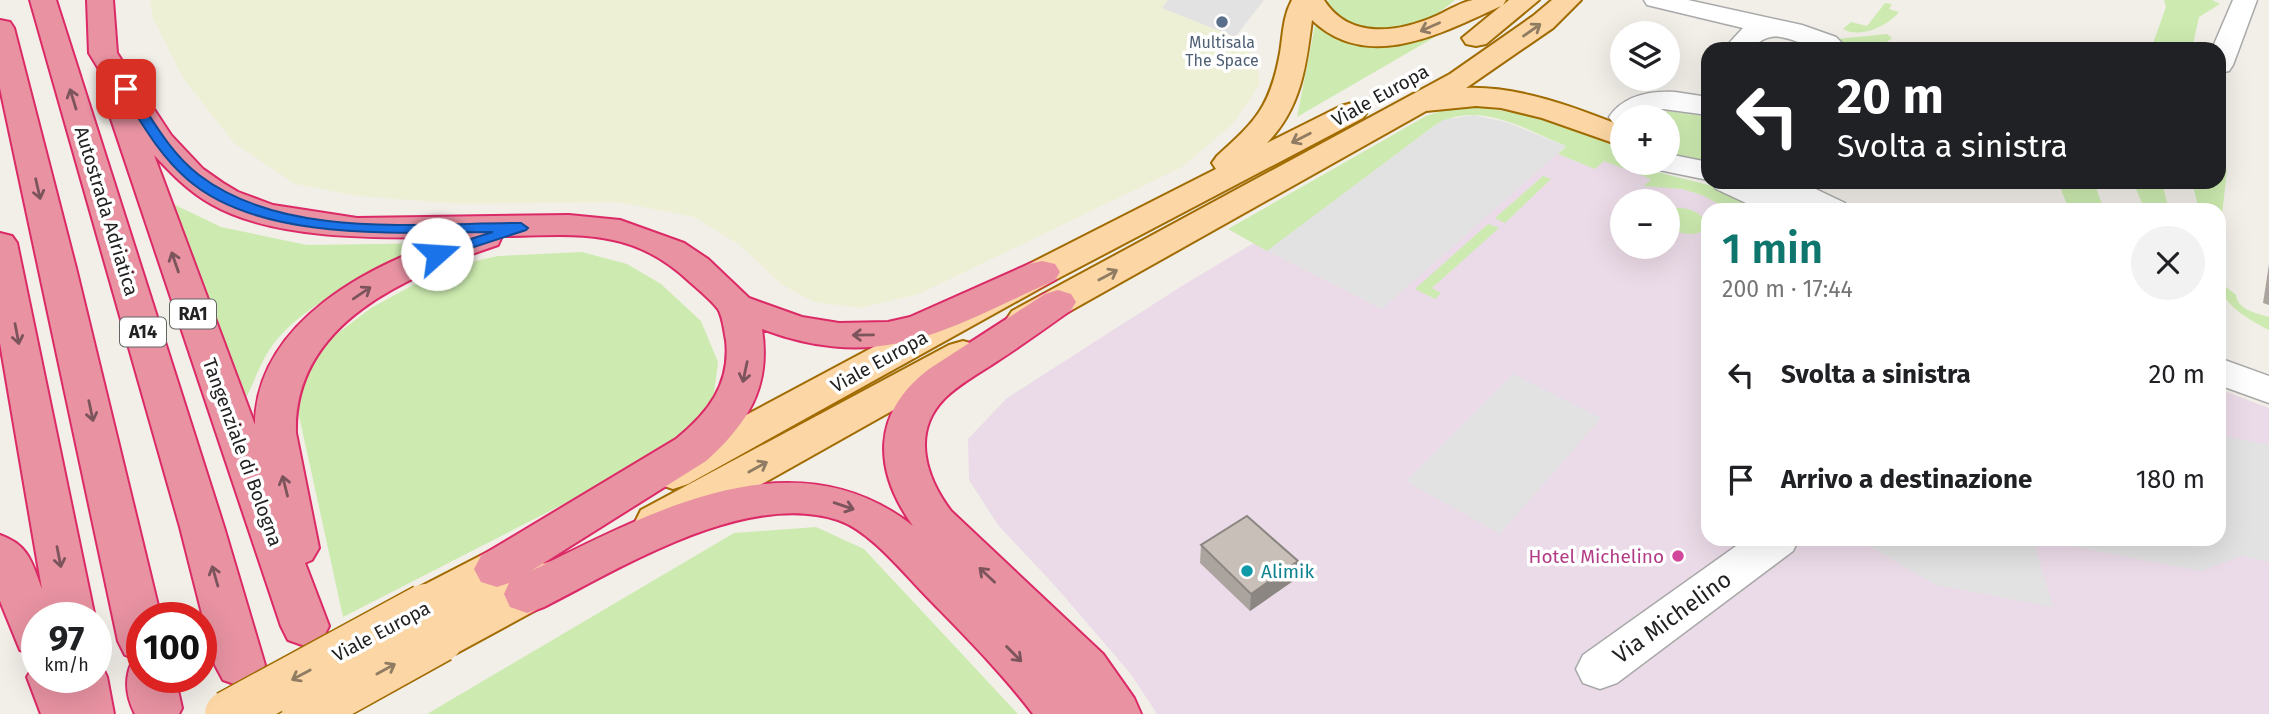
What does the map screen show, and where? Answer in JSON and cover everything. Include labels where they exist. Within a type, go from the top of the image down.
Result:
[{"type":"highway","name":"Autostrada Adriatica","points":[[43,0],[202,527],[240,665]]},
{"type":"highway","name":"Tangenziale di Bologna","points":[[84,0],[167,242],[305,626],[294,528],[277,445],[275,416],[279,394],[299,351],[340,309],[394,273],[452,249],[521,228]]},
{"type":"highway","points":[[100,0],[103,53],[159,141],[192,176],[226,199],[266,214],[357,228],[596,227],[620,230],[672,250],[736,306],[806,330],[850,335],[888,334],[920,327],[1050,287]]},
{"type":"highway","points":[[0,28],[58,268],[133,602]]},
{"type":"highway","points":[[0,243],[68,602]]},
{"type":"highway","points":[[1050,287],[923,397],[904,433],[904,464],[907,480],[919,505],[1086,669],[1116,714]]},
{"type":"highway","points":[[512,582],[715,431],[738,393],[746,370],[747,347],[736,306]]},
{"type":"highway","points":[[512,582],[646,538],[736,503],[791,497],[831,502],[875,520],[898,539],[1025,665],[1063,714]]},
{"type":"highway","points":[[0,553],[9,563],[24,602]]},
{"type":"highway","points":[[58,693],[66,714]]},
{"type":"highway","points":[[85,693],[89,714]]},
{"type":"main road","points":[[1184,198],[1258,136],[1274,115],[1286,90],[1300,9],[1305,0]]},
{"type":"main road","points":[[1311,0],[1321,16],[1343,31],[1375,38],[1392,38],[1416,33],[1493,0]]},
{"type":"main road","name":"Viale Europa","points":[[228,714],[433,623],[512,582],[1050,287],[1184,198],[1356,110],[1429,68],[1489,29],[1526,0]]},
{"type":"main road","name":"Viale Europa","points":[[1050,287],[1224,212],[1460,80],[1543,22],[1568,0]]},
{"type":"main road","points":[[1493,58],[1504,82],[1535,98],[1610,119]]},
{"type":"main road","points":[[1224,212],[1422,106],[1455,96],[1476,97],[1571,117],[1610,122]]},
{"type":"main road","name":"Viale Europa","points":[[305,714],[433,623]]},
{"type":"street","points":[[1658,0],[1813,36],[1823,42]]},
{"type":"street","points":[[1658,0],[1701,20],[1715,32],[1720,42]]},
{"type":"street","points":[[2226,48],[2245,0]]},
{"type":"street","points":[[1743,42],[1747,36],[1768,30],[1782,30]]},
{"type":"street","points":[[1647,105],[1651,102],[1699,99]]},
{"type":"street","points":[[1680,166],[1701,171]]},
{"type":"street","points":[[1742,189],[1772,203]]},
{"type":"street","points":[[1792,189],[1820,203]]},
{"type":"street","points":[[2226,354],[2269,369]]},
{"type":"street","points":[[2226,374],[2269,390]]},
{"type":"street","name":"Via Michelino","points":[[1600,669],[1768,546]]},
{"type":"shaded area","name":"Multisala The Space","points":[[1168,0],[1264,0],[1235,37],[1162,8]]},
{"type":"shaded area","points":[[1473,115],[1506,122],[1566,146],[1382,309],[1267,251],[1443,120]]},
{"type":"shaded area","points":[[1423,131],[1610,161],[1610,175],[1654,175],[1728,203],[1701,203],[1701,546],[2226,546],[2226,392],[2269,408],[2269,714],[1157,714],[1130,673],[998,525],[969,480],[968,439],[1007,398],[1185,284],[1327,199]]},
{"type":"shaded area","points":[[1513,374],[1601,418],[1500,534],[1406,481]]},
{"type":"shaded area","points":[[2226,436],[2269,445],[2269,562],[2241,556],[2201,571],[2071,546],[2226,546]]},
{"type":"shaded area","points":[[1869,546],[2035,546],[2053,607],[1936,585]]},
{"type":"green space","points":[[150,0],[1168,0],[1162,8],[1235,37],[1256,60],[1260,84],[1234,123],[1182,167],[919,294],[860,308],[814,302],[781,284],[741,246],[694,217],[617,202],[461,204],[358,196],[295,184],[234,143],[183,78],[153,18]]},
{"type":"green space","points":[[1329,0],[1455,0],[1438,13],[1407,28],[1374,31],[1351,25],[1341,19],[1327,4]]},
{"type":"green space","points":[[2164,0],[2212,0],[2220,4],[2199,17],[2194,42],[2153,42],[2166,7]]},
{"type":"green space","points":[[1885,3],[1892,4],[1889,9],[1899,12],[1888,22],[1865,32],[1843,29],[1851,22],[1867,26]]},
{"type":"green space","points":[[1315,25],[1352,39],[1378,44],[1422,40],[1454,26],[1297,117]]},
{"type":"green space","points":[[1887,34],[1892,38],[1887,42],[1843,42],[1837,39]]},
{"type":"green space","points":[[1457,106],[1512,112],[1557,121],[1594,133],[1610,144],[1610,163],[1604,161],[1595,169],[1558,154],[1566,146],[1514,124],[1487,116],[1453,117],[1434,126],[1267,251],[1228,229],[1426,116]]},
{"type":"green space","points":[[1680,113],[1701,116],[1701,160],[1680,156]]},
{"type":"green space","points":[[1641,175],[1669,175],[1701,183],[1701,189],[1720,189],[1747,203],[1717,203],[1682,189],[1644,186],[1651,179]]},
{"type":"green space","points":[[1543,176],[1551,179],[1505,223],[1495,218]]},
{"type":"green space","points":[[2061,189],[2096,189],[2102,203],[2066,203]]},
{"type":"green space","points":[[2136,189],[2164,189],[2167,203],[2142,203]]},
{"type":"green space","points":[[2194,189],[2225,189],[2223,203],[2197,203]]},
{"type":"green space","points":[[167,201],[221,227],[307,245],[444,243],[373,274],[323,301],[301,317],[282,334],[268,352],[245,400]]},
{"type":"green space","points":[[1680,208],[1694,211],[1701,216],[1701,232],[1680,232]]},
{"type":"green space","points":[[1488,224],[1499,228],[1432,288],[1441,293],[1435,299],[1415,289]]},
{"type":"green space","points":[[582,252],[627,264],[661,284],[701,321],[718,362],[713,401],[671,449],[343,617],[296,402],[321,346],[371,308],[444,268],[498,256]]},
{"type":"green space","points":[[2226,287],[2244,307],[2269,317],[2269,330],[2245,316],[2226,299]]},
{"type":"green space","points":[[816,527],[864,549],[1018,714],[427,714],[734,533]]},
{"type":"building","points":[[1247,516],[1298,561],[1251,594],[1201,545]]},
{"type":"place","name":"Multisala The Space","points":[[1222,22]]},
{"type":"place","name":"Hotel Michelino","points":[[1678,556]]},
{"type":"place","name":"Alimik","points":[[1247,571]]},
{"type":"route","points":[[126,89],[159,141],[192,176],[226,199],[245,207],[296,220],[357,228],[521,228],[437,254]]}]
